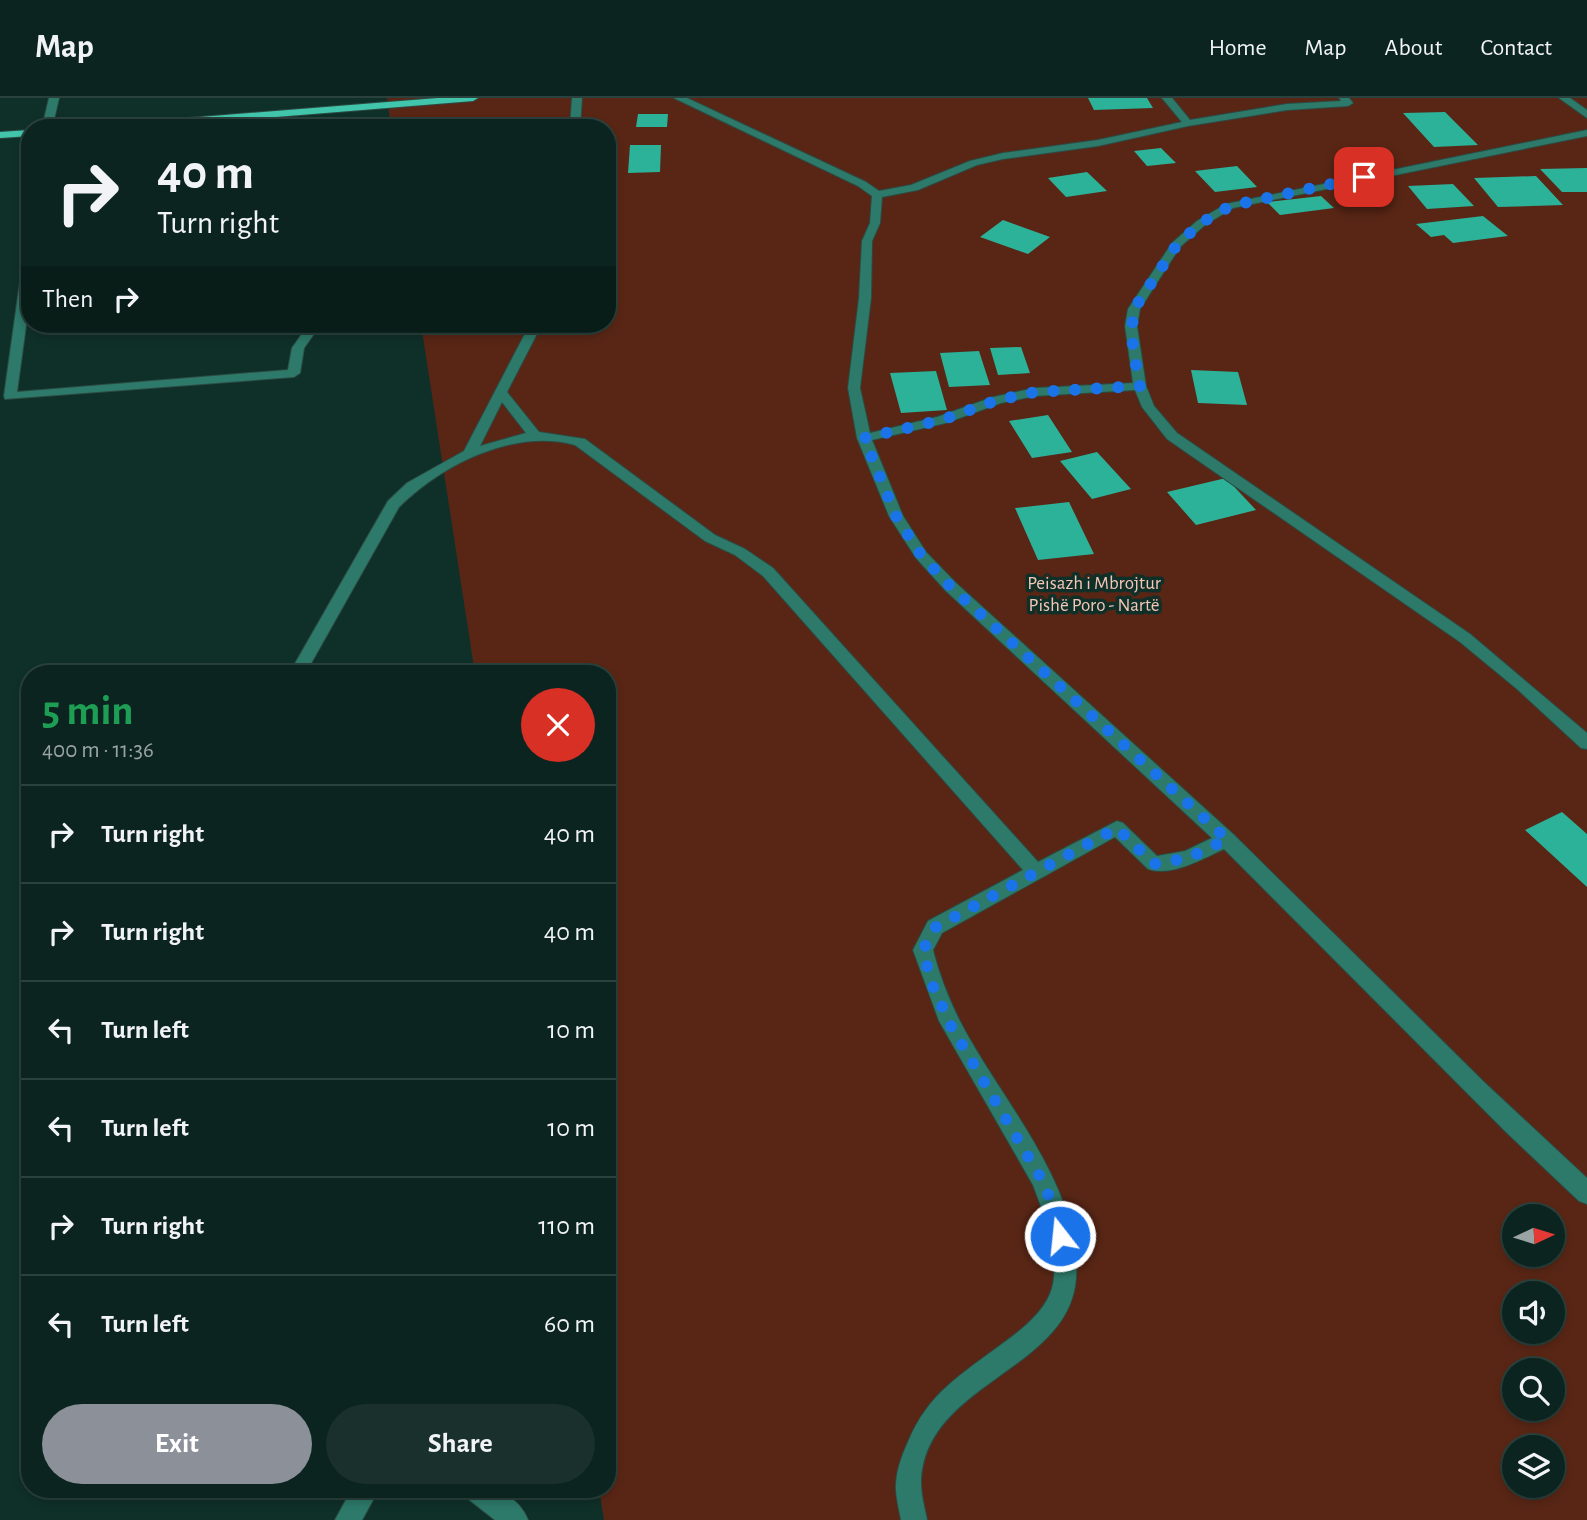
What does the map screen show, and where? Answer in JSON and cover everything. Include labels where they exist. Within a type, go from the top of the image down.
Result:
[{"type":"main road","points":[[201,119],[411,100],[473,98]]},
{"type":"main road","points":[[0,135],[21,134]]},
{"type":"street","points":[[49,119],[54,98]]},
{"type":"street","points":[[576,119],[577,98]]},
{"type":"street","points":[[679,98],[862,184],[877,195],[914,188],[974,163],[1003,156],[1098,143],[1188,122],[1287,107],[1348,103],[1344,98]]},
{"type":"street","points":[[1167,98],[1188,122]]},
{"type":"street","points":[[1564,98],[1587,115]]},
{"type":"street","points":[[1587,133],[1230,206],[1201,223],[1176,246],[1134,309],[1132,326],[1140,386],[1148,407],[1172,436],[1465,638],[1523,685],[1587,743]]},
{"type":"street","points":[[877,195],[875,223],[867,240],[865,298],[854,388],[864,438],[896,516],[921,555],[951,587],[1227,839],[1350,959],[1516,1130],[1587,1193]]},
{"type":"street","points":[[21,317],[10,396],[294,373],[299,348],[309,333]]},
{"type":"street","points":[[469,454],[531,333]]},
{"type":"street","points":[[864,438],[942,420],[998,400],[1035,392],[1140,386]]},
{"type":"street","points":[[501,392],[533,433]]},
{"type":"street","points":[[302,665],[394,504],[412,486],[469,454],[533,433],[558,435],[580,442],[710,538],[740,552],[768,572],[1035,872]]},
{"type":"street","points":[[914,1520],[909,1480],[921,1440],[944,1403],[1039,1329],[1057,1307],[1065,1280],[1060,1236],[1046,1187],[951,1026],[931,982],[923,950],[936,927],[1117,828],[1154,864],[1188,858],[1227,839]]},
{"type":"street","points":[[348,1520],[361,1498]]},
{"type":"street","points":[[487,1498],[515,1520]]},
{"type":"green space","name":"Peisazh i Mbrojtur Pishë Poro - Nartë","points":[[387,98],[1587,98],[1587,1520],[604,1520],[600,1498],[616,1498],[616,665],[474,665],[422,333],[616,333],[616,119],[390,119]]},
{"type":"building","points":[[1088,98],[1147,98],[1153,108],[1094,110]]},
{"type":"building","points":[[1445,112],[1478,145],[1434,147],[1403,113]]},
{"type":"building","points":[[638,114],[668,114],[667,127],[636,127]]},
{"type":"building","points":[[630,145],[661,145],[660,172],[628,173]]},
{"type":"building","points":[[1161,148],[1176,163],[1147,166],[1134,151]]},
{"type":"building","points":[[1237,166],[1257,187],[1215,192],[1195,171]]},
{"type":"building","points":[[1587,168],[1587,192],[1562,192],[1540,169]]},
{"type":"building","points":[[1087,172],[1107,191],[1066,197],[1048,178]]},
{"type":"building","points":[[1536,176],[1563,205],[1498,207],[1474,178]]},
{"type":"building","points":[[1453,184],[1474,206],[1427,209],[1408,186]]},
{"type":"building","points":[[1321,196],[1334,208],[1280,215],[1267,202]]},
{"type":"building","points":[[1483,216],[1508,236],[1453,243],[1444,235],[1431,237],[1416,224]]},
{"type":"building","points":[[1003,220],[1050,237],[1028,254],[980,237]]},
{"type":"building","points":[[1021,347],[1030,373],[998,375],[990,348]]},
{"type":"building","points":[[979,351],[990,385],[949,387],[940,353]]},
{"type":"building","points":[[1191,370],[1238,372],[1247,405],[1198,403]]},
{"type":"building","points":[[936,371],[947,410],[901,413],[890,373]]},
{"type":"building","points":[[1048,415],[1072,452],[1032,458],[1009,421]]},
{"type":"building","points":[[1097,452],[1131,489],[1092,499],[1060,461]]},
{"type":"building","points":[[1226,478],[1256,510],[1196,525],[1167,492]]},
{"type":"building","points":[[1069,502],[1094,554],[1038,560],[1015,508]]},
{"type":"building","points":[[1562,812],[1587,834],[1587,887],[1525,830]]},
{"type":"route","points":[[1060,1236],[1046,1187],[951,1026],[931,982],[923,950],[936,927],[1117,828],[1154,864],[1188,858],[1227,839],[951,587],[921,555],[896,516],[864,438],[942,420],[998,400],[1035,392],[1140,386],[1133,349],[1134,309],[1176,246],[1201,223],[1230,206],[1364,177]]}]
